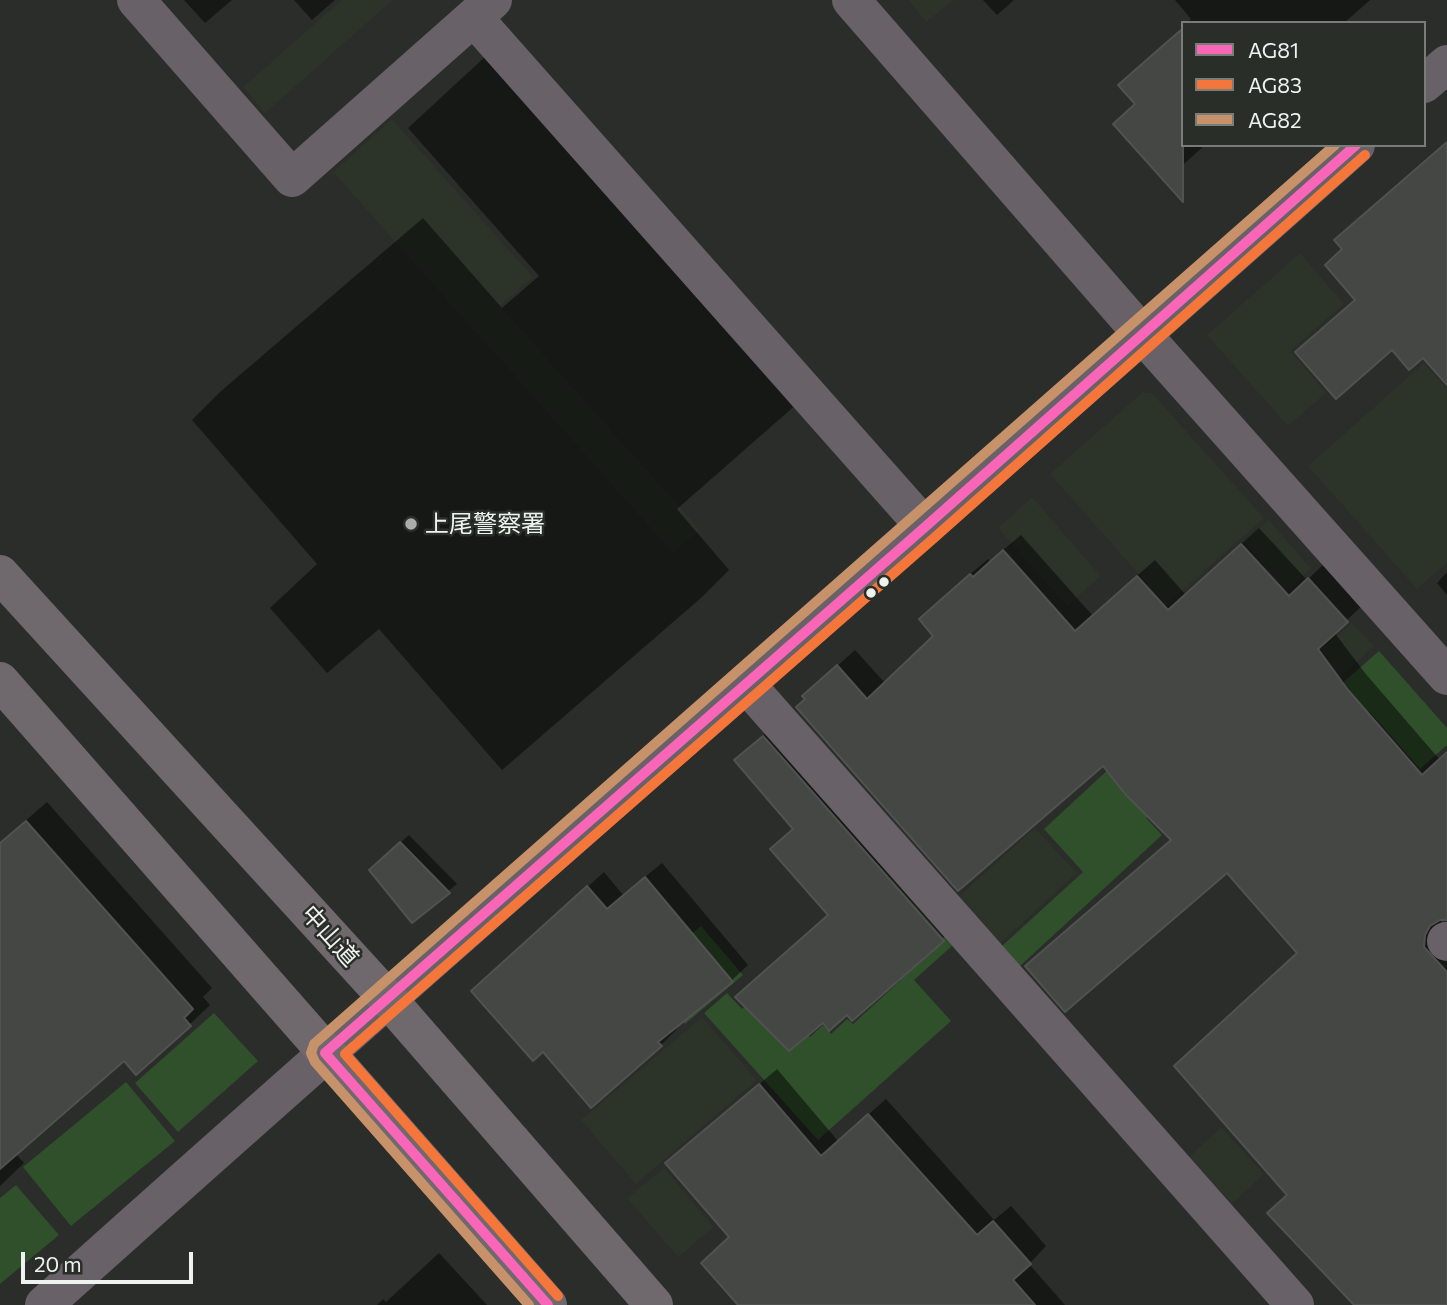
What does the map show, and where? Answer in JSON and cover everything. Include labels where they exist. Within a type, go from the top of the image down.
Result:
[{"type":"highway","name":"中山道","points":[[0,574],[387,998],[654,1305]]},
{"type":"highway","points":[[0,681],[548,1305]]},
{"type":"street","points":[[136,0],[292,178],[484,9],[925,527]]},
{"type":"street","points":[[851,0],[1143,335],[1447,676]]},
{"type":"street","points":[[1426,82],[1447,64]]},
{"type":"street","points":[[44,1305],[387,998],[1354,147]]},
{"type":"street","points":[[746,684],[1295,1305]]},
{"type":"shaded area","points":[[342,0],[393,0],[265,113],[243,87]]},
{"type":"shaded area","points":[[909,0],[954,0],[926,22]]},
{"type":"shaded area","points":[[392,119],[533,277],[500,306],[700,530],[673,553],[333,172]]},
{"type":"shaded area","points":[[1300,253],[1344,304],[1290,351],[1326,393],[1288,426],[1207,335]]},
{"type":"shaded area","points":[[1424,363],[1447,389],[1447,563],[1417,589],[1308,466]]},
{"type":"shaded area","points":[[1143,392],[1152,393],[1264,518],[1166,605],[1050,474]]},
{"type":"shaded area","points":[[1032,497],[1101,576],[1067,606],[998,528]]},
{"type":"shaded area","points":[[1269,520],[1311,569],[1284,592],[1262,568],[1264,564],[1244,541]]},
{"type":"shaded area","points":[[1352,623],[1374,646],[1289,725],[1273,708],[1328,658],[1321,650]]},
{"type":"shaded area","points":[[1035,828],[1077,873],[998,945],[956,899]]},
{"type":"shaded area","points":[[702,1017],[757,1080],[636,1184],[581,1120]]},
{"type":"shaded area","points":[[1221,1127],[1264,1174],[1232,1204],[1189,1157]]},
{"type":"shaded area","points":[[664,1168],[714,1227],[678,1257],[627,1198]]},
{"type":"green space","points":[[1379,651],[1447,728],[1447,745],[1420,769],[1369,711],[1355,722],[1306,715]]},
{"type":"green space","points":[[1126,753],[1168,798],[1146,818],[1162,835],[1020,966],[1002,946],[1083,872],[1044,829]]},
{"type":"green space","points":[[879,865],[952,946],[914,980],[951,1021],[818,1140],[704,1013],[727,993],[742,1009],[766,988],[810,1037],[823,1025],[831,1034],[847,1019],[853,1024],[901,980],[894,971],[868,874]]},
{"type":"green space","points":[[701,926],[743,975],[685,1024],[669,1006],[625,990]]},
{"type":"green space","points":[[214,1013],[258,1061],[178,1132],[135,1083]]},
{"type":"green space","points":[[126,1082],[175,1141],[71,1226],[23,1167]]},
{"type":"green space","points":[[16,1185],[59,1235],[0,1284],[0,1198]]},
{"type":"building","points":[[1181,30],[1183,202],[1113,124],[1135,104],[1118,85]]},
{"type":"building","points":[[1447,142],[1447,385],[1423,358],[1409,370],[1392,350],[1336,399],[1295,352],[1355,300],[1325,265],[1342,249],[1334,240]]},
{"type":"building","points":[[1241,544],[1289,596],[1308,578],[1348,622],[1318,649],[1348,690],[1422,775],[1447,752],[1447,920],[1440,920],[1430,926],[1425,935],[1424,947],[1447,972],[1447,1305],[1354,1305],[1267,1213],[1287,1195],[1174,1066],[1297,953],[1227,873],[1065,1012],[1025,966],[1171,840],[1126,795],[1103,766],[958,891],[796,707],[805,699],[802,696],[837,665],[867,699],[933,636],[919,619],[970,574],[973,577],[1003,550],[1075,631],[1137,576],[1168,610]]},
{"type":"building","points":[[763,736],[944,941],[852,1021],[847,1015],[829,1031],[823,1023],[789,1051],[735,997],[828,915],[770,849],[793,829],[734,760]]},
{"type":"building","points":[[26,821],[193,1009],[184,1018],[191,1026],[136,1075],[124,1061],[0,1169],[0,843]]},
{"type":"building","points":[[400,842],[450,893],[412,923],[369,870]]},
{"type":"building","points":[[645,877],[733,982],[658,1042],[662,1046],[591,1108],[543,1052],[533,1061],[471,991],[587,886],[607,909]]},
{"type":"building","points":[[759,1084],[821,1156],[868,1114],[977,1235],[993,1221],[1031,1264],[1013,1280],[1035,1305],[738,1305],[701,1263],[729,1237],[665,1163]]},
{"type":"transit line","name":"AG82","points":[[529,1305],[315,1062],[311,1053],[314,1044],[1333,147]]},
{"type":"transit line","name":"AG81","points":[[548,1305],[325,1053],[1354,147]]},
{"type":"transit line","name":"AG83","points":[[558,1296],[345,1054],[934,538],[1365,155]]},
{"type":"place","name":"上尾警察署","points":[[411,524]]}]
